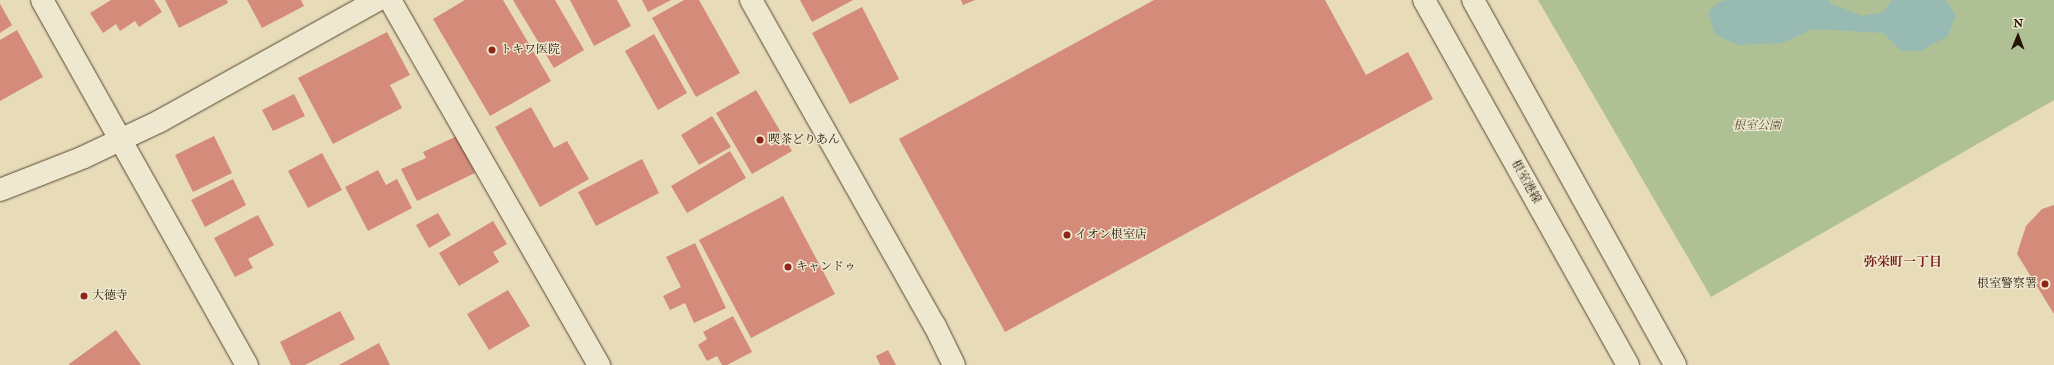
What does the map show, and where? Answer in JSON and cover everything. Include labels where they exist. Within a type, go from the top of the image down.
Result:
[{"type":"street","points":[[42,0],[247,365]]},
{"type":"street","points":[[0,190],[120,140],[377,0]]},
{"type":"street","points":[[390,0],[599,365]]},
{"type":"street","points":[[751,0],[935,326],[954,365]]},
{"type":"street","name":"根室港線","points":[[1424,0],[1628,365]]},
{"type":"street","points":[[1473,0],[1675,365]]},
{"type":"green space","name":"根室公園","points":[[1538,0],[2054,0],[2054,100],[1711,297]]},
{"type":"water","points":[[1727,0],[1829,0],[1830,3],[1862,16],[1883,12],[1892,0],[1946,0],[1956,15],[1948,36],[1921,51],[1901,51],[1883,33],[1813,29],[1782,43],[1738,45],[1715,35],[1708,12],[1717,3]]},
{"type":"building","points":[[111,0],[154,0],[162,12],[139,27],[135,21],[120,31],[116,24],[103,33],[90,13]]},
{"type":"building","points":[[165,0],[227,0],[228,3],[179,28]]},
{"type":"building","points":[[247,0],[301,0],[304,6],[262,28]]},
{"type":"building","name":"トキワ医院","points":[[465,0],[503,0],[551,81],[490,116],[433,19]]},
{"type":"building","points":[[513,0],[555,0],[584,50],[554,68]]},
{"type":"building","points":[[570,0],[617,0],[631,26],[594,46]]},
{"type":"building","points":[[642,0],[671,0],[648,12]]},
{"type":"building","points":[[684,0],[699,0],[740,73],[696,97],[652,18]]},
{"type":"building","points":[[800,0],[853,0],[812,22]]},
{"type":"building","points":[[961,0],[975,0],[963,5]]},
{"type":"building","name":"イオン根室店","points":[[1154,0],[1325,0],[1366,75],[1408,52],[1433,99],[1005,332],[899,139]]},
{"type":"building","points":[[0,4],[12,25],[0,33]]},
{"type":"building","points":[[862,7],[899,79],[850,104],[812,33]]},
{"type":"building","points":[[17,30],[43,77],[0,101],[0,40]]},
{"type":"building","points":[[387,32],[410,75],[390,85],[402,108],[333,144],[298,78]]},
{"type":"building","points":[[654,34],[687,93],[658,110],[625,51]]},
{"type":"building","points":[[756,90],[792,151],[752,174],[716,113]]},
{"type":"building","points":[[294,94],[305,116],[273,131],[262,110]]},
{"type":"building","points":[[531,107],[554,148],[567,141],[589,179],[540,207],[495,127]]},
{"type":"building","points":[[712,116],[731,147],[699,165],[681,135]]},
{"type":"building","points":[[214,136],[232,173],[193,192],[175,155]]},
{"type":"building","points":[[457,136],[475,173],[417,201],[401,169],[426,158],[423,152]]},
{"type":"building","points":[[730,151],[746,178],[687,213],[671,186]]},
{"type":"building","points":[[322,153],[342,190],[308,208],[288,171]]},
{"type":"building","points":[[642,159],[659,193],[596,226],[578,192]]},
{"type":"building","points":[[378,170],[386,185],[397,179],[412,208],[368,231],[345,187]]},
{"type":"building","points":[[233,179],[246,205],[205,227],[191,200]]},
{"type":"building","points":[[783,196],[835,294],[751,338],[699,240]]},
{"type":"building","name":"根室警察署","points":[[2054,205],[2054,314],[2017,254],[2026,226],[2042,209]]},
{"type":"building","points":[[438,213],[451,235],[429,248],[416,225]]},
{"type":"building","points":[[258,215],[274,245],[248,259],[253,268],[235,277],[214,238]]},
{"type":"building","points":[[493,221],[507,244],[493,252],[499,262],[459,286],[439,253]]},
{"type":"building","points":[[695,243],[726,308],[694,323],[685,303],[670,310],[663,296],[681,287],[666,257]]},
{"type":"building","points":[[508,290],[530,326],[489,350],[467,314]]},
{"type":"building","points":[[340,311],[355,339],[305,365],[291,365],[280,342]]},
{"type":"building","points":[[733,316],[752,352],[727,365],[722,365],[717,356],[707,361],[698,345],[707,339],[703,332]]},
{"type":"building","points":[[116,330],[141,365],[69,364]]},
{"type":"building","points":[[379,343],[390,365],[339,365]]},
{"type":"building","points":[[888,350],[896,365],[880,365],[876,356]]},
{"type":"place","name":"トキワ医院","points":[[492,50]]},
{"type":"place","name":"喫茶どりあん","points":[[760,140]]},
{"type":"place","name":"イオン根室店","points":[[1067,235]]},
{"type":"place","name":"キャンドゥ","points":[[788,267]]},
{"type":"place","name":"根室警察署","points":[[2045,284]]},
{"type":"place","name":"大徳寺","points":[[84,296]]},
{"type":"district","name":"弥栄町一丁目","points":[[1903,262]]}]
